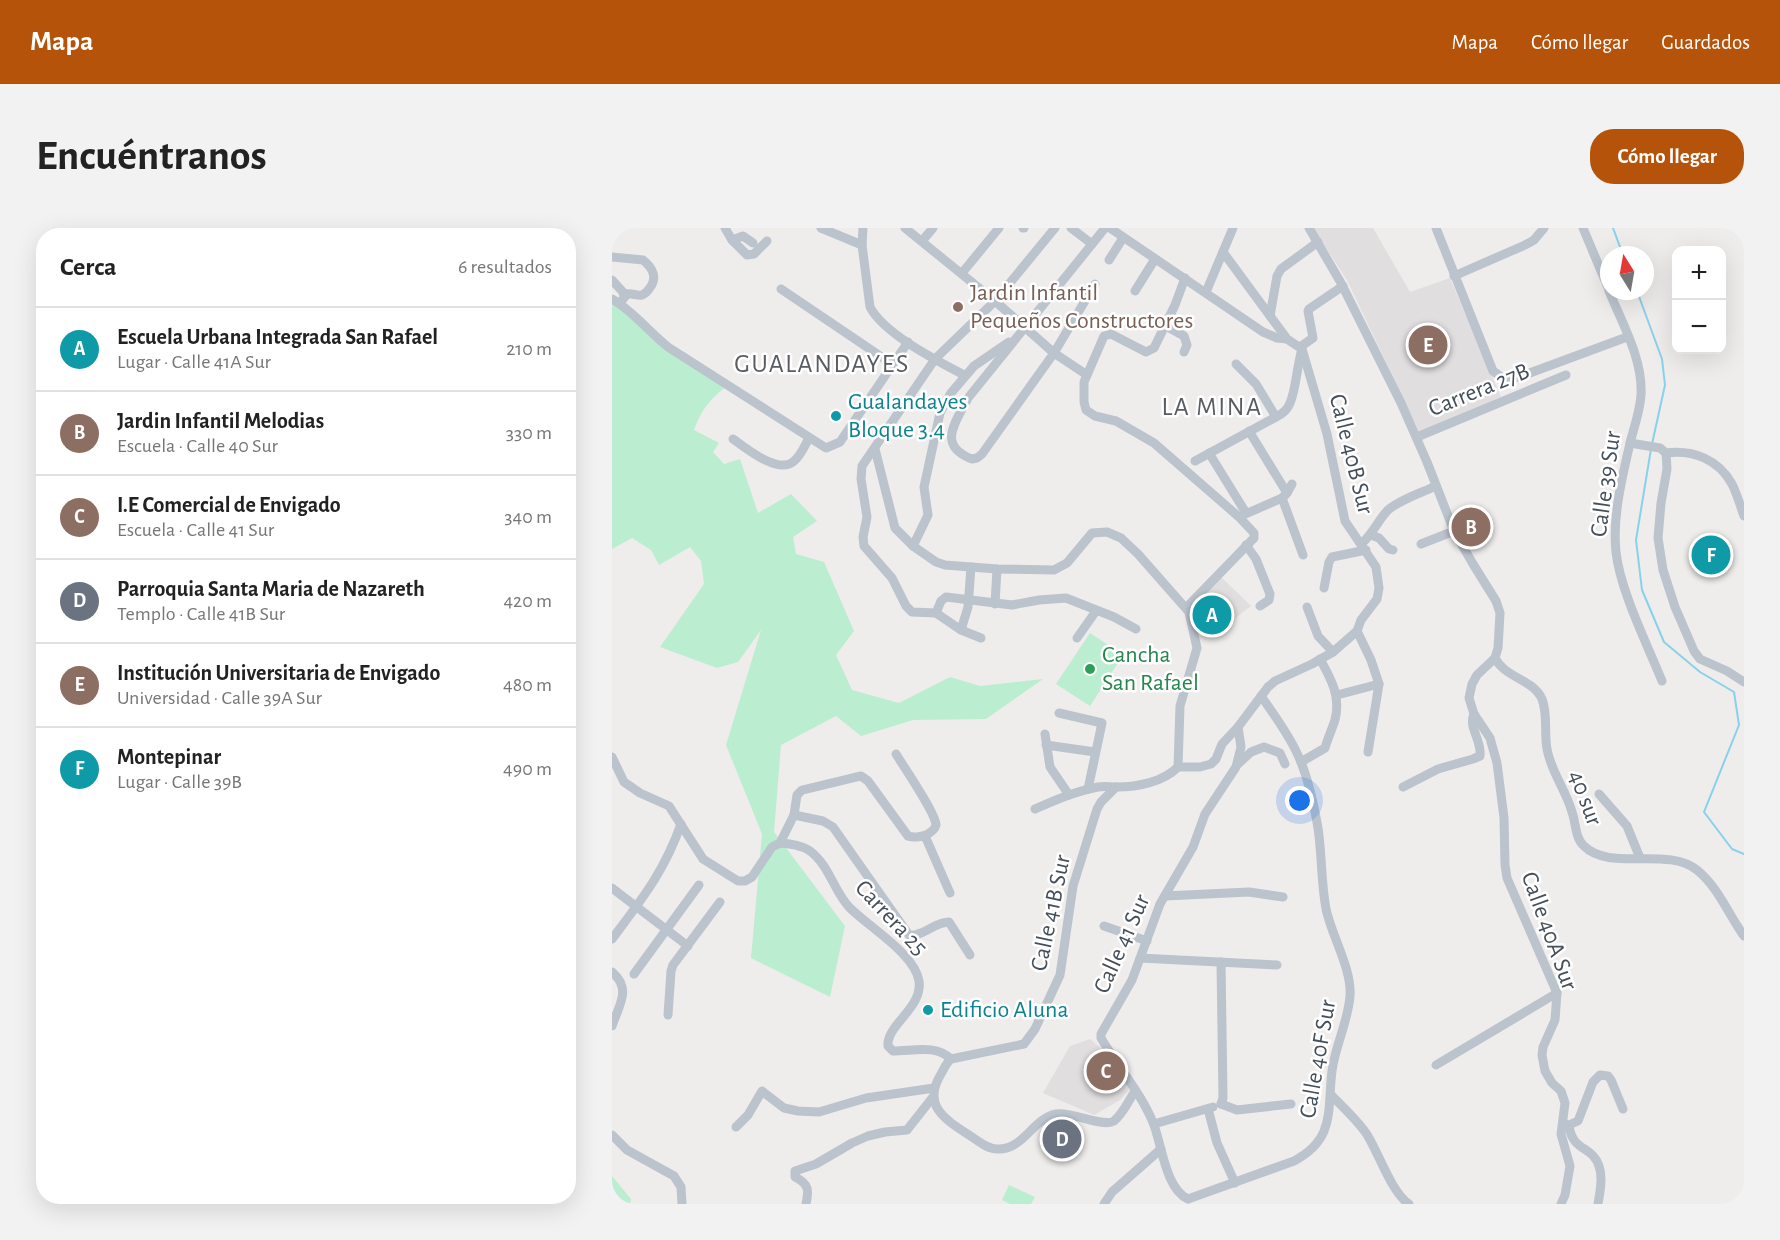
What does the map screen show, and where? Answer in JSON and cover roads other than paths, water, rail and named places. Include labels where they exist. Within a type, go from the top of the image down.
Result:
[{"type":"street","points":[[725,228],[732,240],[747,255],[754,254],[767,241]]},
{"type":"street","points":[[821,228],[862,245]]},
{"type":"street","points":[[863,228],[862,245],[870,306],[880,321],[908,342],[964,375]]},
{"type":"street","points":[[905,228],[962,273],[1054,353],[1087,375]]},
{"type":"street","points":[[922,241],[933,228]]},
{"type":"street","points":[[962,273],[999,228]]},
{"type":"street","points":[[981,638],[961,630],[936,613],[912,612],[906,606],[892,578],[864,546],[863,537],[867,513],[861,473],[863,463],[875,449],[935,359],[995,301],[1054,228]]},
{"type":"street","points":[[1071,228],[1092,244]]},
{"type":"street","points":[[1095,284],[1054,353],[977,458],[967,458],[952,446],[950,439],[953,429],[969,398],[1105,228]]},
{"type":"street","points":[[1110,228],[1263,332],[1277,338],[1287,339]]},
{"type":"street","points":[[1206,292],[1233,228]]},
{"type":"street","points":[[1309,228],[1343,286],[1417,437],[1454,531],[1496,601],[1500,613],[1500,628],[1495,658]]},
{"type":"street","points":[[1436,228],[1493,371],[1504,379],[1554,365],[1627,337]]},
{"type":"street","points":[[1454,276],[1525,245],[1534,240],[1544,228]]},
{"type":"street","name":"Calle 39 Sur","points":[[1584,228],[1600,268]]},
{"type":"street","points":[[732,240],[743,236],[753,243]]},
{"type":"street","points":[[1109,260],[1123,238]]},
{"type":"street","points":[[1270,316],[1277,276],[1281,269],[1318,242]]},
{"type":"street","points":[[1223,252],[1287,339],[1301,348]]},
{"type":"street","points":[[612,257],[643,260],[655,277],[645,294],[640,296],[629,293],[618,300]]},
{"type":"street","points":[[1135,291],[1155,259]]},
{"type":"street","points":[[1185,278],[1166,326],[1154,348],[1146,351],[1127,341],[1107,335],[1102,339],[1087,375],[1084,391],[1086,410],[1095,416],[1116,422],[1154,443],[1242,515]]},
{"type":"street","points":[[612,280],[623,292],[618,300]]},
{"type":"street","points":[[1195,461],[1276,417],[1290,403],[1301,348],[1313,338],[1308,311],[1343,286]]},
{"type":"street","points":[[781,289],[892,364]]},
{"type":"street","points":[[618,300],[668,347],[826,448],[832,447],[844,437],[908,342]]},
{"type":"street","name":"Calle 39 Sur","points":[[1613,300],[1634,354],[1640,383],[1639,407],[1630,443],[1617,519],[1616,551],[1619,568],[1662,681]]},
{"type":"street","points":[[1166,326],[1184,336],[1187,345],[1184,352]]},
{"type":"street","points":[[913,546],[928,515],[924,487],[937,423],[951,393],[964,375],[985,357],[1014,340]]},
{"type":"street","name":"Calle 40B Sur","points":[[1301,348],[1328,434],[1345,520],[1376,567],[1379,580],[1377,599],[1361,620],[1357,631]]},
{"type":"street","points":[[1236,364],[1256,384],[1276,417]]},
{"type":"street","name":"Carrera 27B","points":[[1554,365],[1558,374],[1556,379]]},
{"type":"street","name":"Carrera 27B","points":[[1417,437],[1566,375]]},
{"type":"street","points":[[1249,430],[1287,492],[1303,555]]},
{"type":"street","points":[[733,439],[779,465],[791,463],[799,455],[809,438]]},
{"type":"street","points":[[1630,443],[1663,451],[1695,454],[1709,460],[1719,468],[1733,486],[1744,516]]},
{"type":"street","points":[[875,449],[895,528],[913,546],[936,562],[997,569],[1054,570],[1067,568],[1092,533],[1107,532],[1121,538],[1138,554],[1186,608],[1197,648],[1180,706],[1174,770]]},
{"type":"street","points":[[1663,451],[1667,469],[1658,538],[1663,570],[1675,607],[1694,651],[1700,659],[1727,670],[1744,682]]},
{"type":"street","points":[[1186,608],[1254,538],[1254,533],[1209,453]]},
{"type":"street","points":[[1324,588],[1332,557],[1364,547],[1388,511],[1436,486]]},
{"type":"street","points":[[1242,515],[1287,492]]},
{"type":"street","points":[[1421,544],[1454,531]]},
{"type":"street","points":[[1371,535],[1379,538],[1389,549],[1393,550]]},
{"type":"street","points":[[1246,545],[1256,559],[1270,594],[1269,600],[1260,606]]},
{"type":"street","points":[[961,630],[968,607],[971,567]]},
{"type":"street","points":[[994,604],[997,569]]},
{"type":"street","points":[[936,613],[941,600],[946,597],[1012,605],[1066,598],[1075,600],[1136,629]]},
{"type":"street","points":[[1307,607],[1318,636],[1333,652]]},
{"type":"street","points":[[1077,638],[1096,610]]},
{"type":"street","points":[[1035,809],[1088,789],[1146,783],[1165,778],[1174,770],[1212,764],[1222,744],[1268,687],[1275,681],[1333,652],[1357,631],[1371,660],[1379,684],[1368,752]]},
{"type":"street","name":"Calle 40A Sur","points":[[1495,658],[1477,675],[1469,698],[1474,714],[1490,738],[1497,763],[1504,818],[1504,865],[1507,878],[1557,993],[1555,1020],[1543,1047],[1542,1055],[1548,1077],[1564,1096],[1565,1124],[1561,1134],[1570,1166],[1565,1195],[1561,1204]]},
{"type":"street","name":"40 sur","points":[[1495,658],[1498,665],[1537,691],[1542,701],[1548,757],[1569,801],[1582,845],[1600,855],[1672,860],[1696,869],[1718,892],[1744,936]]},
{"type":"street","points":[[1301,762],[1325,748],[1335,720],[1337,695],[1320,659]]},
{"type":"street","points":[[1337,695],[1379,684]]},
{"type":"street","name":"Calle 40F Sur","points":[[1234,1183],[1294,1161],[1309,1152],[1318,1142],[1328,1125],[1332,1069],[1350,997],[1350,987],[1327,911],[1317,827],[1301,762],[1280,723],[1261,696]]},
{"type":"street","points":[[1059,713],[1102,723],[1088,789]]},
{"type":"street","points":[[1403,787],[1438,769],[1480,756],[1479,741],[1471,723],[1474,714]]},
{"type":"street","name":"Calle 41 Sur","points":[[1188,1201],[1173,1185],[1154,1124],[1107,1048],[1101,1034],[1132,980],[1165,896],[1194,847],[1205,814],[1236,767],[1241,747],[1238,727]]},
{"type":"street","points":[[1045,734],[1050,767],[1069,795]]},
{"type":"street","points":[[1046,745],[1095,752]]},
{"type":"street","points":[[1236,767],[1245,756],[1264,747],[1280,753],[1285,764]]},
{"type":"street","points":[[612,757],[624,782],[640,793],[669,806],[703,859],[741,882],[755,874],[767,853],[774,845],[780,843],[794,815],[797,795],[802,790],[861,776],[868,781],[908,836],[925,836],[935,827],[934,818],[896,754]]},
{"type":"street","name":"Calle 41B Sur","points":[[1021,1045],[1027,1042],[1055,988],[1063,963],[1072,886],[1097,809],[1116,787]]},
{"type":"street","points":[[1599,794],[1627,826],[1640,858]]},
{"type":"street","points":[[794,815],[823,821],[833,827],[909,935],[916,935],[940,923],[949,922],[970,955]]},
{"type":"street","points":[[612,938],[664,865],[681,824]]},
{"type":"street","points":[[925,836],[950,893]]},
{"type":"street","name":"Carrera 25","points":[[780,843],[801,847],[817,858],[848,907],[903,955],[913,967],[919,982],[917,994],[912,1006],[887,1042],[893,1051],[937,1050],[945,1053],[951,1059],[1021,1045]]},
{"type":"street","points":[[634,974],[699,885]]},
{"type":"street","points":[[612,888],[688,946]]},
{"type":"street","points":[[1165,896],[1250,892],[1283,897]]},
{"type":"street","points":[[668,1016],[670,971],[720,902]]},
{"type":"street","points":[[1104,926],[1147,940]]},
{"type":"street","points":[[1140,958],[1277,965]]},
{"type":"street","points":[[1221,962],[1223,1098],[1221,1104]]},
{"type":"street","points":[[612,972],[622,982],[623,989],[612,1026]]},
{"type":"street","points":[[1436,1065],[1557,993]]},
{"type":"street","points":[[806,1204],[808,1189],[806,1183],[795,1177],[795,1171],[816,1164],[868,1136],[907,1130],[934,1092],[951,1059]]},
{"type":"street","points":[[1598,1204],[1601,1172],[1599,1164],[1595,1157],[1574,1142],[1565,1124],[1578,1121],[1593,1082],[1600,1075],[1608,1076],[1611,1080],[1623,1109]]},
{"type":"street","points":[[735,1127],[748,1115],[762,1091],[784,1108],[819,1112],[866,1098],[934,1092]]},
{"type":"street","points":[[934,1092],[937,1109],[945,1117],[975,1139],[995,1149],[1020,1142],[1039,1124],[1056,1114],[1070,1114],[1108,1123],[1117,1117],[1135,1091]]},
{"type":"street","points":[[1331,1095],[1365,1132],[1396,1193],[1409,1204]]},
{"type":"street","points":[[1154,1124],[1221,1104],[1237,1110],[1291,1104]]},
{"type":"street","points":[[1188,1201],[1234,1183],[1217,1143],[1208,1109]]},
{"type":"street","points":[[612,1135],[627,1150],[674,1176],[681,1187],[682,1204]]},
{"type":"street","points":[[1104,1204],[1112,1192],[1161,1149]]},
{"type":"waterway","points":[[1613,228],[1620,246]]},
{"type":"waterway","points":[[1640,300],[1662,359],[1665,385],[1652,444]]},
{"type":"waterway","points":[[1651,449],[1636,540],[1642,590],[1664,642],[1700,672],[1734,692],[1739,725],[1704,812],[1732,849],[1744,854]]},
{"type":"place","name":"Jardin Infantil Pequeños Constructores","points":[[958,307]]},
{"type":"place","name":"Institución Universitaria de Envigado","points":[[1428,345]]},
{"type":"place","name":"Gualandayes Bloque 3.4","points":[[836,416]]},
{"type":"place","name":"Jardin Infantil Melodias","points":[[1471,527]]},
{"type":"place","name":"Montepinar","points":[[1711,555]]},
{"type":"place","name":"Escuela Urbana Integrada San Rafael","points":[[1212,615]]},
{"type":"place","name":"Cancha San Rafael","points":[[1090,669]]},
{"type":"place","name":"Edificio Aluna","points":[[928,1010]]},
{"type":"place","name":"I.E Comercial de Envigado","points":[[1106,1071]]},
{"type":"place","name":"Parroquia Santa Maria de Nazareth","points":[[1062,1139]]},
{"type":"district","name":"GUALANDAYES","points":[[822,364]]},
{"type":"district","name":"LA MINA","points":[[1212,407]]}]
